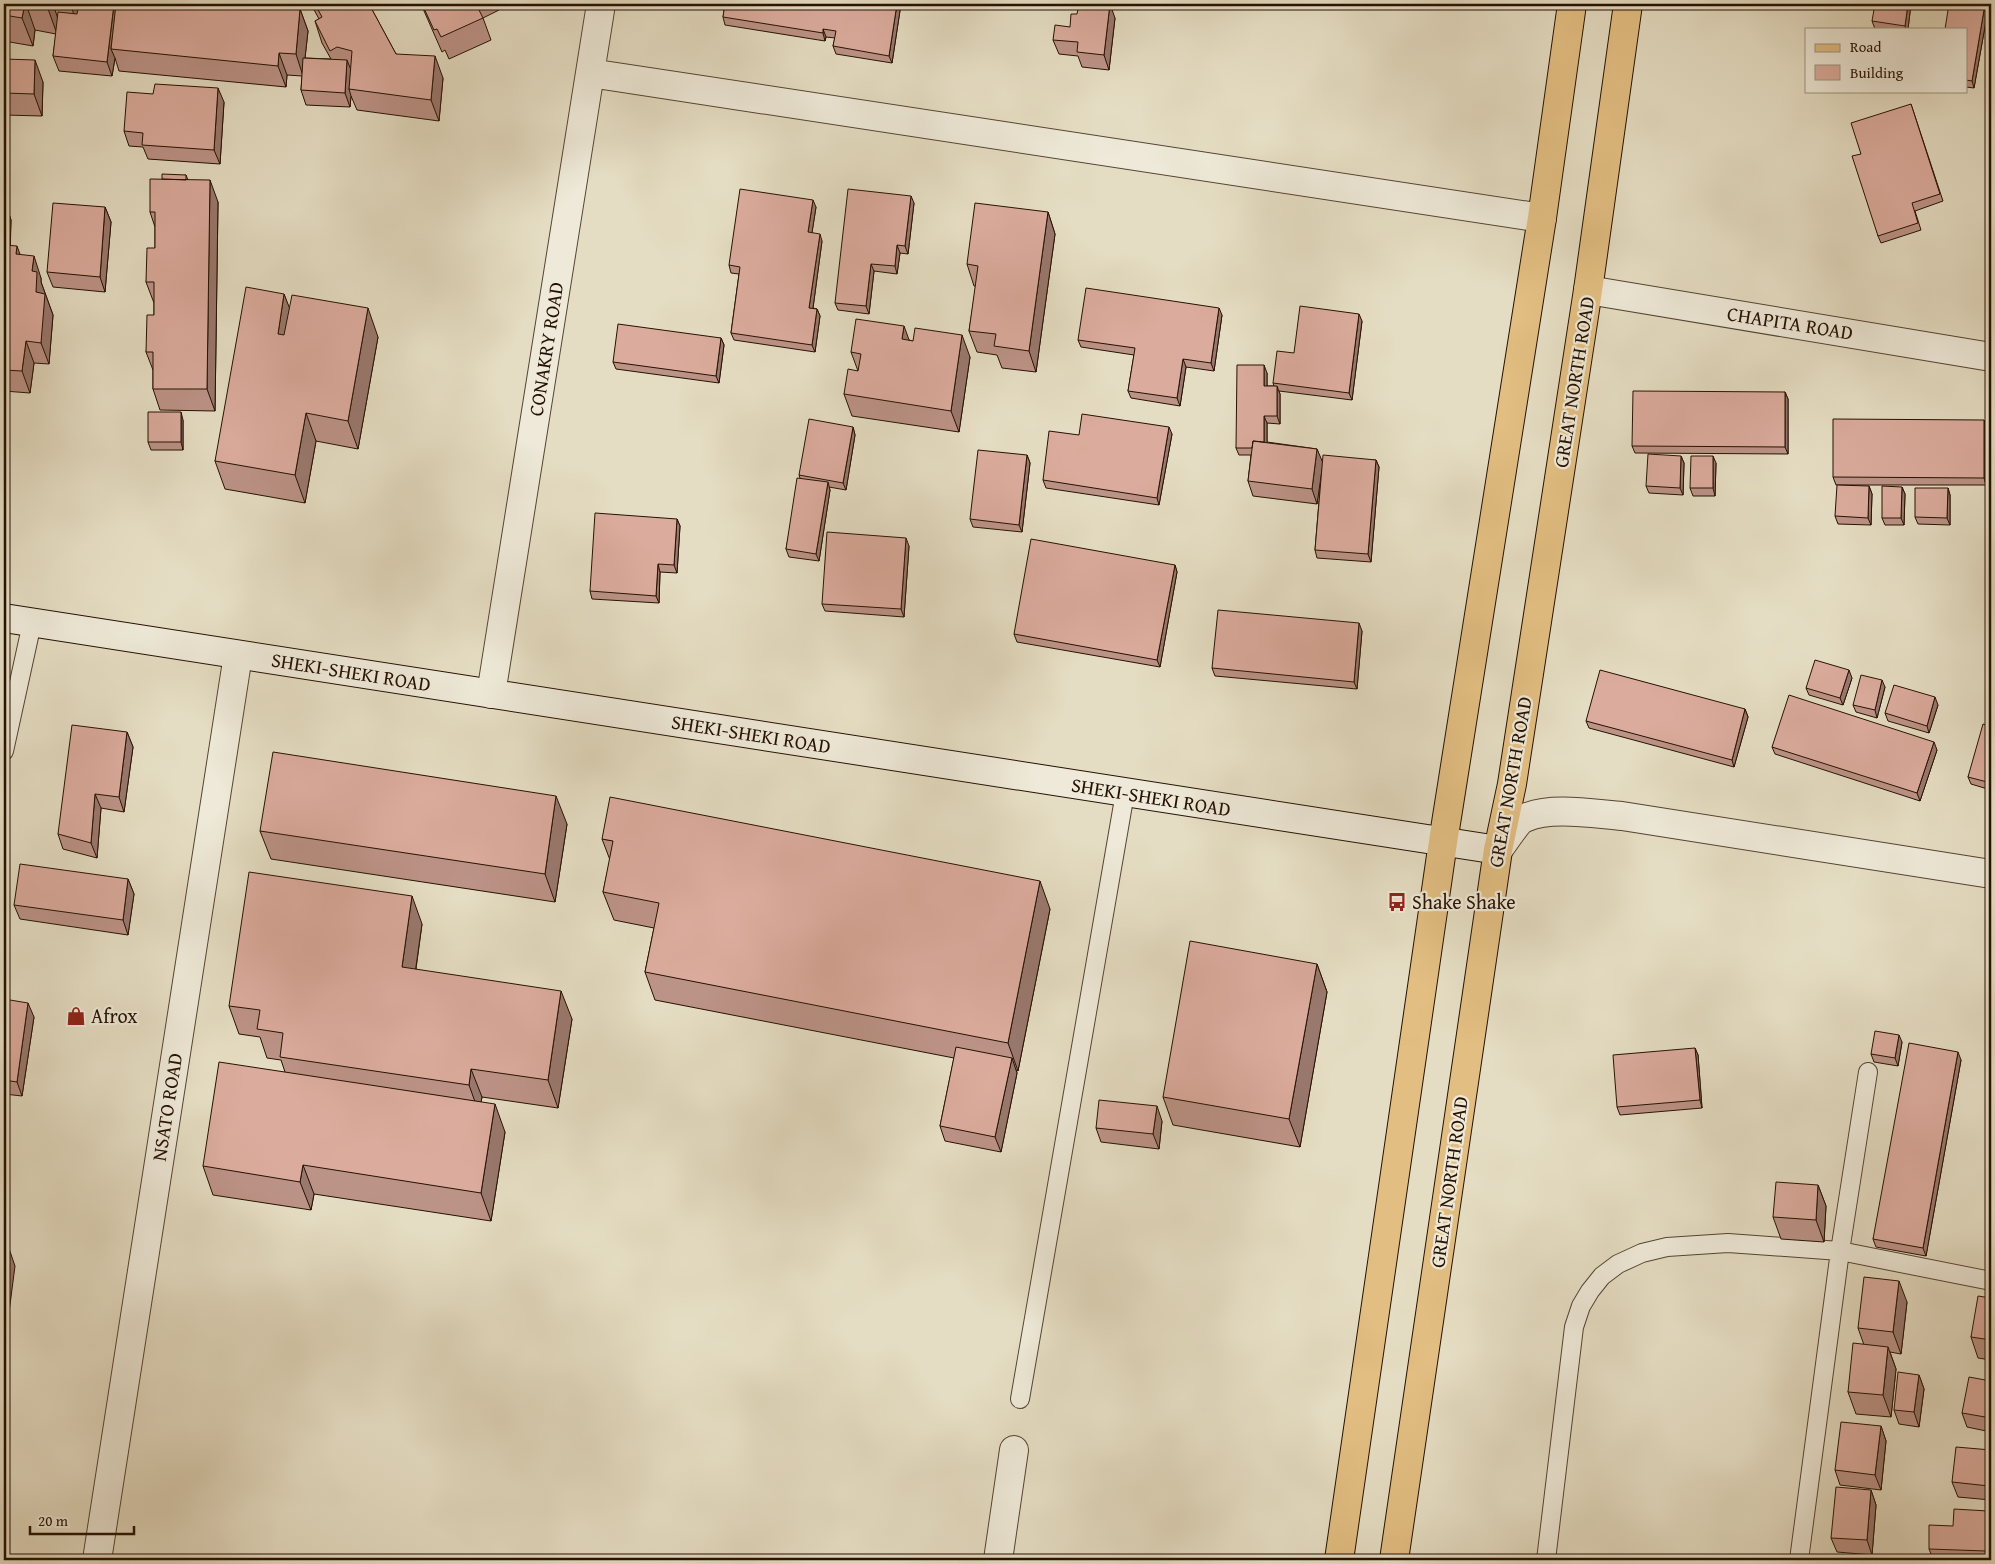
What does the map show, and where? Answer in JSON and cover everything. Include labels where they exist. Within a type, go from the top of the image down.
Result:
[{"type":"main road","points":[[1339,1560],[1443,842],[1542,218],[1572,4]]},
{"type":"main road","name":"GREAT NORTH ROAD","points":[[1394,1560],[1498,850],[1512,784],[1588,290],[1628,4]]},
{"type":"street","name":"CONAKRY ROAD","points":[[491,694],[601,4]]},
{"type":"street","points":[[590,74],[1542,218]]},
{"type":"street","name":"CHAPITA ROAD","points":[[1588,290],[1991,357]]},
{"type":"street","name":"SHEKI-SHEKI ROAD","points":[[4,618],[1498,850]]},
{"type":"street","name":"NSATO ROAD","points":[[97,1560],[238,654]]},
{"type":"street","points":[[1498,850],[1524,818],[1543,813],[1564,812],[1622,816],[1991,874]]},
{"type":"street","points":[[998,1560],[1014,1450]]},
{"type":"lane","points":[[4,751],[32,623]]},
{"type":"lane","points":[[1020,1399],[1125,793]]},
{"type":"lane","points":[[1799,1560],[1840,1251],[1868,1072]]},
{"type":"lane","points":[[1546,1560],[1574,1327],[1581,1306],[1590,1291],[1602,1276],[1618,1264],[1667,1246],[1728,1243],[1840,1251],[1991,1281]]},
{"type":"building","points":[[4,4],[25,4],[22,18],[4,15]]},
{"type":"building","points":[[79,4],[114,4],[107,62],[53,56],[58,12],[77,14]]},
{"type":"building","points":[[116,4],[246,4],[300,9],[296,54],[279,53],[278,66],[111,49]]},
{"type":"building","points":[[315,4],[369,4],[396,54],[435,56],[431,100],[349,89],[352,51],[337,47],[330,51],[315,21],[322,17]]},
{"type":"building","points":[[422,4],[476,4],[483,18],[441,37],[437,29],[434,30]]},
{"type":"building","points":[[725,4],[897,4],[889,56],[833,46],[836,31],[823,29],[823,33],[723,17]]},
{"type":"building","points":[[1079,4],[1110,4],[1104,55],[1077,52],[1078,42],[1053,40],[1055,25],[1070,27],[1071,14],[1077,14]]},
{"type":"building","points":[[1875,4],[1908,4],[1905,26],[1872,21]]},
{"type":"building","points":[[1949,4],[1985,4],[1972,81],[1968,80],[1968,28],[1945,28]]},
{"type":"building","points":[[303,58],[347,60],[345,93],[301,90]]},
{"type":"building","points":[[4,59],[35,60],[34,94],[4,93]]},
{"type":"building","points":[[155,84],[218,88],[214,150],[142,145],[143,133],[124,131],[127,92],[153,94]]},
{"type":"building","points":[[1911,104],[1940,194],[1912,203],[1918,223],[1878,236],[1852,156],[1861,154],[1851,123]]},
{"type":"building","points":[[162,174],[186,175],[186,180],[162,179]]},
{"type":"building","points":[[150,179],[210,180],[207,389],[153,389],[153,352],[146,352],[147,315],[154,315],[154,282],[146,282],[147,248],[155,248],[155,212],[150,212]]},
{"type":"building","points":[[740,189],[813,200],[808,232],[820,234],[809,308],[817,309],[812,345],[731,333],[740,267],[729,265]]},
{"type":"building","points":[[848,189],[911,196],[905,246],[897,245],[895,266],[871,264],[866,306],[835,303]]},
{"type":"building","points":[[53,203],[105,207],[100,277],[47,272]]},
{"type":"building","points":[[975,203],[1048,212],[1029,351],[994,346],[996,334],[969,331],[978,266],[967,264]]},
{"type":"building","points":[[4,205],[6,205],[4,244]]},
{"type":"building","points":[[4,245],[17,246],[16,254],[34,256],[32,271],[37,272],[36,292],[45,294],[41,343],[26,341],[22,371],[4,370]]},
{"type":"building","points":[[246,287],[284,294],[278,334],[284,335],[292,295],[368,308],[348,421],[306,413],[295,475],[215,461]]},
{"type":"building","points":[[1086,288],[1219,308],[1211,363],[1183,359],[1177,398],[1128,391],[1135,348],[1078,340]]},
{"type":"building","points":[[1300,306],[1359,314],[1349,393],[1273,383],[1277,351],[1294,353]]},
{"type":"building","points":[[856,319],[904,326],[902,339],[913,341],[915,328],[962,335],[951,411],[844,394],[848,369],[858,371],[861,354],[851,352]]},
{"type":"building","points":[[618,324],[721,338],[716,376],[613,362]]},
{"type":"building","points":[[1237,365],[1264,365],[1264,386],[1277,386],[1277,416],[1264,416],[1264,442],[1253,441],[1252,448],[1236,448]]},
{"type":"building","points":[[1633,391],[1785,392],[1785,447],[1632,446]]},
{"type":"building","points":[[148,412],[181,412],[181,442],[148,442]]},
{"type":"building","points":[[1082,414],[1169,427],[1157,498],[1043,480],[1049,431],[1079,435]]},
{"type":"building","points":[[809,419],[853,427],[843,483],[799,475]]},
{"type":"building","points":[[1833,419],[1984,420],[1984,478],[1833,477]]},
{"type":"building","points":[[1253,441],[1317,449],[1312,489],[1248,481]]},
{"type":"building","points":[[978,450],[1027,455],[1019,525],[970,519]]},
{"type":"building","points":[[1648,454],[1681,456],[1680,488],[1646,486]]},
{"type":"building","points":[[1323,455],[1376,460],[1368,554],[1315,550]]},
{"type":"building","points":[[1691,456],[1713,456],[1713,488],[1690,488]]},
{"type":"building","points":[[797,478],[828,482],[816,554],[786,549]]},
{"type":"building","points":[[1837,485],[1869,486],[1868,518],[1835,516]]},
{"type":"building","points":[[1882,486],[1902,487],[1901,518],[1882,518]]},
{"type":"building","points":[[1915,488],[1948,488],[1947,518],[1915,517]]},
{"type":"building","points":[[595,513],[677,519],[674,565],[658,564],[656,596],[590,591]]},
{"type":"building","points":[[827,532],[906,538],[901,609],[822,604]]},
{"type":"building","points":[[1031,539],[1175,565],[1157,660],[1014,634]]},
{"type":"building","points":[[1218,610],[1359,623],[1354,682],[1212,668]]},
{"type":"building","points":[[1815,660],[1849,670],[1840,698],[1806,688]]},
{"type":"building","points":[[1600,670],[1745,709],[1732,760],[1586,721]]},
{"type":"building","points":[[1861,675],[1882,680],[1875,710],[1853,705]]},
{"type":"building","points":[[1894,685],[1935,697],[1927,726],[1885,713]]},
{"type":"building","points":[[1789,695],[1934,742],[1917,793],[1772,747]]},
{"type":"building","points":[[1983,724],[1991,727],[1991,783],[1968,777]]},
{"type":"building","points":[[72,725],[127,732],[119,797],[95,794],[91,843],[58,834]]},
{"type":"building","points":[[273,752],[556,796],[545,874],[260,831]]},
{"type":"building","points":[[610,797],[1040,881],[1008,1043],[645,972],[659,903],[603,892],[613,841],[602,839]]},
{"type":"building","points":[[20,864],[128,879],[123,920],[14,905]]},
{"type":"building","points":[[249,872],[412,896],[402,967],[561,991],[548,1080],[471,1069],[469,1085],[280,1057],[283,1033],[257,1029],[260,1010],[229,1006]]},
{"type":"building","points":[[1190,941],[1317,964],[1289,1119],[1163,1097]]},
{"type":"building","points":[[4,999],[28,1003],[17,1082],[4,1080]]},
{"type":"building","points":[[1875,1031],[1899,1035],[1895,1058],[1871,1054]]},
{"type":"building","points":[[1909,1043],[1958,1052],[1923,1248],[1873,1239]]},
{"type":"building","points":[[956,1047],[1012,1058],[995,1137],[940,1126]]},
{"type":"building","points":[[1695,1048],[1700,1100],[1617,1107],[1613,1055]]},
{"type":"building","points":[[219,1062],[495,1104],[481,1193],[303,1165],[300,1182],[203,1166]]},
{"type":"building","points":[[1099,1100],[1157,1106],[1153,1134],[1096,1128]]},
{"type":"building","points":[[1776,1182],[1818,1185],[1816,1220],[1773,1217]]},
{"type":"building","points":[[1864,1277],[1899,1281],[1893,1332],[1858,1328]]},
{"type":"building","points":[[1978,1296],[1991,1298],[1991,1340],[1971,1337]]},
{"type":"building","points":[[1853,1343],[1888,1347],[1883,1395],[1848,1392]]},
{"type":"building","points":[[1898,1372],[1919,1375],[1914,1412],[1894,1410]]},
{"type":"building","points":[[1969,1377],[1991,1381],[1991,1418],[1962,1413]]},
{"type":"building","points":[[1841,1422],[1881,1426],[1875,1475],[1835,1470]]},
{"type":"building","points":[[1956,1447],[1991,1450],[1989,1486],[1952,1482]]},
{"type":"building","points":[[1836,1487],[1871,1490],[1867,1540],[1831,1538]]},
{"type":"building","points":[[1954,1509],[1988,1511],[1986,1551],[1929,1549],[1929,1525],[1953,1526]]},
{"type":"building","points":[[1903,1556],[1941,1560],[1903,1560]]},
{"type":"place","name":"Shake Shake","points":[[1397,902]]},
{"type":"place","name":"Afrox","points":[[76,1016]]}]
